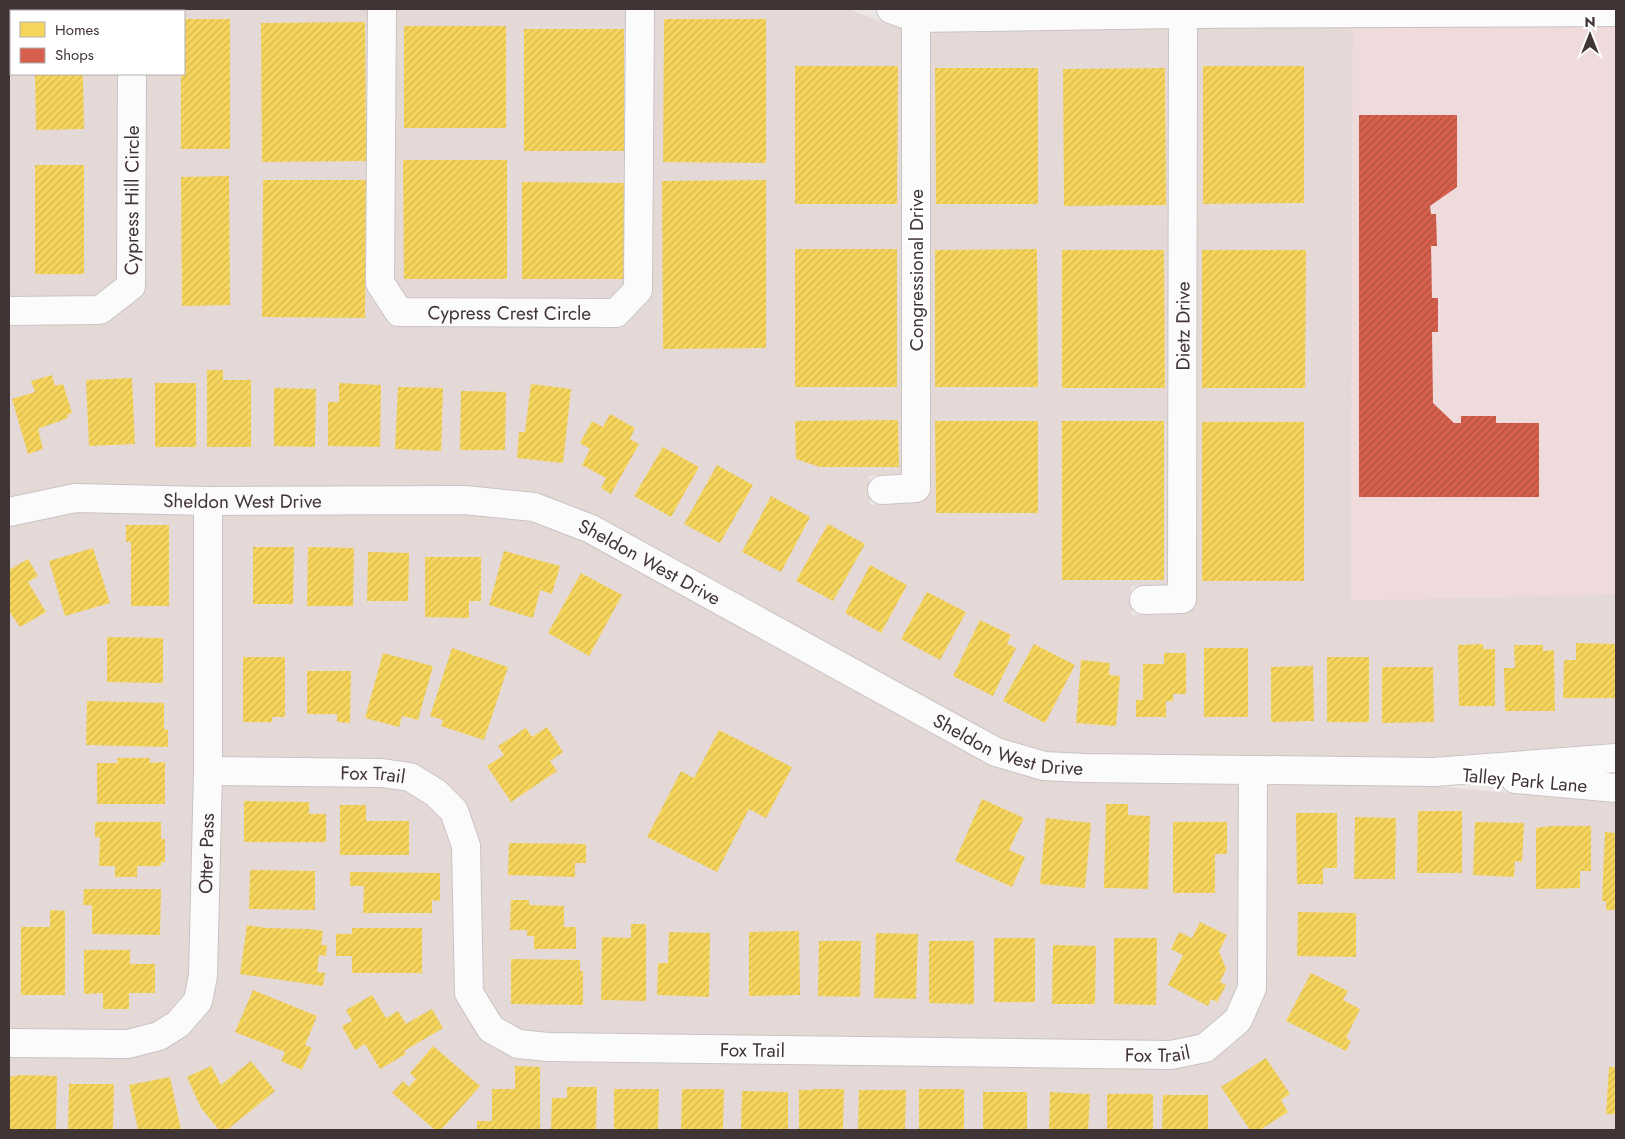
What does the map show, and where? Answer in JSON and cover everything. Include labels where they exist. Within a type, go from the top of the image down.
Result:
[{"type":"street","name":"Cypress Crest Circle","points":[[382,9],[380,283],[399,312],[616,313],[638,290],[640,9]]},
{"type":"street","points":[[891,9],[916,18],[1183,14],[1616,12]]},
{"type":"street","name":"Dietz Drive","points":[[1144,600],[1182,599],[1183,14]]},
{"type":"street","name":"Congressional Drive","points":[[882,490],[916,488],[916,18]]},
{"type":"street","name":"Cypress Hill Circle","points":[[9,311],[100,310],[131,286],[132,75]]},
{"type":"street","name":"Sheldon West Drive","points":[[9,512],[74,498],[208,501],[465,500],[534,507],[591,529],[996,752],[1044,766],[1253,771]]},
{"type":"street","name":"Otter Pass","points":[[9,1043],[128,1044],[159,1036],[178,1024],[198,1001],[203,976],[208,771],[208,501]]},
{"type":"street","name":"Talley Park Lane","points":[[1434,772],[1616,758]]},
{"type":"street","name":"Fox Trail","points":[[208,771],[382,773],[410,777],[436,793],[454,811],[466,846],[469,992],[491,1029],[518,1044],[548,1047],[1171,1055],[1205,1048],[1238,1020],[1252,988],[1253,771]]},
{"type":"street","name":"Talley Park Lane","points":[[1253,771],[1434,772],[1616,788]]},
{"type":"shaded area","points":[[9,9],[120,9],[10,10],[10,75],[120,75],[118,278],[96,295],[9,297]]},
{"type":"shaded area","points":[[369,9],[369,292],[388,321],[399,326],[616,327],[625,323],[647,300],[653,9],[848,9],[903,29],[903,474],[869,476],[870,505],[916,503],[929,488],[929,32],[1170,28],[1169,585],[1131,586],[1132,615],[1182,614],[1195,599],[1196,28],[1353,27],[1351,600],[1616,594],[1616,743],[1434,757],[1046,752],[1001,738],[597,516],[536,493],[465,485],[208,487],[72,484],[9,497],[9,326],[101,324],[108,322],[139,298],[145,75],[185,75],[185,10],[146,10]]},
{"type":"shaded area","points":[[395,9],[627,9],[626,283],[611,298],[405,297],[393,279]]},
{"type":"shaded area","points":[[1616,26],[1616,594],[1351,601],[1353,27]]},
{"type":"shaded area","points":[[76,512],[195,515],[196,771],[191,974],[186,994],[170,1013],[154,1023],[126,1030],[9,1029],[9,528],[15,525]]},
{"type":"shaded area","points":[[464,514],[532,522],[586,542],[993,766],[1044,780],[1240,785],[1240,985],[1228,1011],[1200,1034],[1170,1041],[548,1033],[521,1030],[500,1018],[481,988],[463,801],[444,782],[412,763],[382,758],[221,757],[221,516]]},
{"type":"shaded area","points":[[221,785],[381,787],[406,791],[429,805],[444,820],[453,849],[486,1042],[512,1056],[547,1062],[1174,1069],[1207,1062],[1213,1060],[1246,1032],[1250,1026],[1266,785],[1434,786],[1616,803],[1616,1130],[9,1130],[9,1057],[130,1058],[162,1050],[184,1037],[207,1011]]},
{"type":"building: Homes","points":[[185,19],[230,19],[230,149],[181,149],[181,75],[185,75]]},
{"type":"building: Homes","points":[[664,19],[766,19],[766,163],[663,162]]},
{"type":"building: Homes","points":[[365,22],[366,161],[262,162],[261,23]]},
{"type":"building: Homes","points":[[404,26],[506,26],[506,128],[404,128]]},
{"type":"building: Homes","points":[[524,29],[624,29],[624,151],[524,151]]},
{"type":"building: Homes","points":[[795,66],[898,66],[897,204],[795,204]]},
{"type":"building: Homes","points":[[1203,66],[1304,66],[1304,203],[1203,204]]},
{"type":"building: Homes","points":[[935,68],[1038,68],[1038,204],[936,204]]},
{"type":"building: Homes","points":[[1165,68],[1166,205],[1064,206],[1063,69]]},
{"type":"building: Homes","points":[[35,75],[83,75],[84,129],[36,130]]},
{"type":"building: Homes","points":[[403,160],[507,160],[507,279],[404,279]]},
{"type":"building: Homes","points":[[35,165],[84,165],[84,274],[35,274]]},
{"type":"building: Homes","points":[[229,176],[230,305],[182,306],[181,177]]},
{"type":"building: Homes","points":[[263,180],[366,180],[365,318],[262,317]]},
{"type":"building: Homes","points":[[766,180],[766,348],[663,349],[662,181]]},
{"type":"building: Homes","points":[[522,182],[626,183],[625,279],[522,279]]},
{"type":"building: Homes","points":[[795,249],[897,249],[897,387],[795,387]]},
{"type":"building: Homes","points":[[1037,249],[1038,387],[935,387],[935,250]]},
{"type":"building: Homes","points":[[1062,250],[1164,250],[1165,388],[1062,388]]},
{"type":"building: Homes","points":[[1202,250],[1306,250],[1305,388],[1202,388]]},
{"type":"building: Homes","points":[[207,370],[223,370],[223,380],[251,380],[251,447],[207,447]]},
{"type":"building: Homes","points":[[52,375],[55,386],[63,384],[72,413],[67,415],[68,418],[38,429],[43,449],[28,454],[12,399],[35,392],[31,381]]},
{"type":"building: Homes","points":[[132,378],[135,444],[89,446],[86,380]]},
{"type":"building: Homes","points":[[155,383],[196,383],[196,447],[155,447]]},
{"type":"building: Homes","points":[[339,383],[381,385],[380,447],[328,446],[328,402],[339,402]]},
{"type":"building: Homes","points":[[531,384],[571,389],[563,463],[517,458],[519,432],[525,432]]},
{"type":"building: Homes","points":[[398,387],[443,388],[441,451],[395,449]]},
{"type":"building: Homes","points":[[274,388],[316,389],[315,447],[274,446]]},
{"type":"building: Homes","points":[[461,391],[506,392],[505,450],[460,450]]},
{"type":"building: Homes","points":[[610,414],[635,428],[630,439],[639,444],[611,494],[601,488],[606,478],[582,465],[590,449],[580,443],[592,421],[603,427]]},
{"type":"building: Homes","points":[[898,420],[899,467],[820,467],[796,459],[795,421]]},
{"type":"building: Homes","points":[[935,421],[1038,421],[1038,513],[936,513]]},
{"type":"building: Homes","points":[[1062,421],[1164,421],[1164,580],[1062,580]]},
{"type":"building: Homes","points":[[1202,422],[1304,422],[1304,581],[1202,581]]},
{"type":"building: Homes","points":[[663,447],[699,467],[671,517],[634,496]]},
{"type":"building: Homes","points":[[717,465],[753,485],[720,543],[684,524]]},
{"type":"building: Homes","points":[[771,496],[810,517],[781,572],[742,552]]},
{"type":"building: Homes","points":[[828,524],[865,544],[833,601],[796,581]]},
{"type":"building: Homes","points":[[126,525],[169,525],[169,606],[131,606],[131,542],[126,542]]},
{"type":"building: Homes","points":[[253,547],[294,547],[293,604],[253,604]]},
{"type":"building: Homes","points":[[308,547],[354,548],[353,606],[307,606]]},
{"type":"building: Homes","points":[[93,548],[110,603],[65,616],[49,561]]},
{"type":"building: Homes","points":[[504,551],[560,566],[552,594],[540,590],[533,618],[489,605]]},
{"type":"building: Homes","points":[[368,552],[409,553],[408,601],[367,601]]},
{"type":"building: Homes","points":[[425,557],[481,557],[481,601],[469,601],[469,618],[425,617]]},
{"type":"building: Homes","points":[[28,559],[38,576],[28,582],[46,612],[20,627],[9,611],[9,570]]},
{"type":"building: Homes","points":[[870,565],[907,585],[881,633],[845,613]]},
{"type":"building: Homes","points":[[581,573],[622,595],[589,656],[548,633]]},
{"type":"building: Homes","points":[[927,592],[966,612],[940,660],[901,639]]},
{"type":"building: Homes","points":[[980,620],[1011,635],[1007,644],[1016,648],[993,696],[953,676]]},
{"type":"building: Homes","points":[[107,637],[163,638],[163,683],[107,682]]},
{"type":"building: Homes","points":[[1576,643],[1616,644],[1615,698],[1563,698],[1564,660],[1576,660]]},
{"type":"building: Homes","points":[[1034,644],[1075,665],[1045,723],[1003,701]]},
{"type":"building: Homes","points":[[1483,644],[1483,649],[1495,649],[1495,706],[1459,706],[1458,645]]},
{"type":"building: Homes","points":[[1514,645],[1543,645],[1543,651],[1554,650],[1555,711],[1505,711],[1504,668],[1515,668]]},
{"type":"building: Homes","points":[[452,648],[508,667],[484,740],[441,726],[443,720],[430,716]]},
{"type":"building: Homes","points":[[1204,648],[1248,648],[1248,717],[1204,717]]},
{"type":"building: Homes","points":[[383,653],[433,666],[418,720],[402,716],[399,727],[365,718]]},
{"type":"building: Homes","points":[[1164,653],[1186,653],[1186,694],[1173,694],[1173,701],[1166,701],[1166,717],[1136,717],[1136,700],[1143,700],[1143,664],[1164,664]]},
{"type":"building: Homes","points":[[243,657],[285,657],[285,717],[272,717],[272,722],[243,722]]},
{"type":"building: Homes","points":[[1327,657],[1369,657],[1369,722],[1327,722]]},
{"type":"building: Homes","points":[[1081,660],[1110,663],[1109,675],[1120,676],[1116,726],[1076,723]]},
{"type":"building: Homes","points":[[1313,666],[1314,721],[1271,722],[1271,667]]},
{"type":"building: Homes","points":[[1382,667],[1433,667],[1434,722],[1382,723]]},
{"type":"building: Homes","points":[[307,671],[351,671],[350,723],[337,722],[337,714],[307,714]]},
{"type":"building: Homes","points":[[87,701],[164,703],[164,729],[168,730],[168,747],[86,745]]},
{"type":"building: Homes","points":[[547,727],[563,752],[550,761],[557,771],[511,802],[487,766],[504,755],[498,746],[526,728],[532,737]]},
{"type":"building: Homes","points":[[719,730],[792,767],[766,818],[749,809],[717,872],[647,837],[681,771],[694,778]]},
{"type":"building: Homes","points":[[117,758],[150,758],[150,763],[165,762],[165,804],[97,804],[97,763],[118,763]]},
{"type":"building: Homes","points":[[982,799],[1024,818],[1009,850],[1025,857],[1012,887],[955,861]]},
{"type":"building: Homes","points":[[244,801],[309,802],[309,814],[326,814],[326,842],[244,842]]},
{"type":"building: Homes","points":[[1106,804],[1128,804],[1128,815],[1150,816],[1148,889],[1104,888]]},
{"type":"building: Homes","points":[[340,805],[366,805],[366,821],[409,821],[409,855],[340,855]]},
{"type":"building: Homes","points":[[1418,811],[1462,811],[1462,873],[1417,873]]},
{"type":"building: Homes","points":[[1296,813],[1337,813],[1337,868],[1323,868],[1323,884],[1297,884]]},
{"type":"building: Homes","points":[[1355,817],[1396,818],[1395,879],[1354,879]]},
{"type":"building: Homes","points":[[1046,818],[1091,823],[1085,888],[1040,884]]},
{"type":"building: Homes","points":[[95,822],[161,822],[161,839],[165,839],[165,862],[161,862],[161,866],[137,866],[137,877],[115,877],[115,866],[99,866],[100,837],[95,837]]},
{"type":"building: Homes","points":[[1173,822],[1227,822],[1227,854],[1215,854],[1215,893],[1173,893]]},
{"type":"building: Homes","points":[[1475,822],[1524,823],[1522,862],[1515,861],[1514,877],[1473,875]]},
{"type":"building: Homes","points":[[1591,826],[1591,871],[1580,871],[1580,888],[1536,889],[1536,828]]},
{"type":"building: Homes","points":[[1605,832],[1616,833],[1616,910],[1606,910],[1606,901],[1602,901]]},
{"type":"building: Homes","points":[[509,843],[586,844],[586,863],[575,863],[575,877],[508,875]]},
{"type":"building: Homes","points":[[250,870],[315,871],[315,910],[249,909]]},
{"type":"building: Homes","points":[[350,872],[440,873],[440,901],[432,900],[432,913],[363,913],[364,886],[350,886]]},
{"type":"building: Homes","points":[[84,889],[161,889],[160,935],[92,934],[92,905],[83,905]]},
{"type":"building: Homes","points":[[511,900],[529,900],[529,905],[564,906],[564,927],[576,927],[576,949],[534,949],[534,936],[527,936],[527,930],[510,930]]},
{"type":"building: Homes","points":[[50,910],[65,911],[65,995],[21,995],[21,927],[50,927]]},
{"type":"building: Homes","points":[[1298,912],[1356,913],[1356,957],[1297,956]]},
{"type":"building: Homes","points":[[1200,922],[1227,935],[1219,951],[1226,969],[1220,982],[1226,985],[1217,1002],[1211,999],[1208,1006],[1168,985],[1183,955],[1171,949],[1179,932],[1192,938]]},
{"type":"building: Homes","points":[[631,924],[646,924],[646,1001],[601,1000],[602,937],[631,938]]},
{"type":"building: Homes","points":[[247,925],[323,931],[321,945],[327,945],[326,956],[319,955],[317,972],[325,973],[323,986],[240,974]]},
{"type":"building: Homes","points":[[352,928],[422,928],[422,973],[352,973],[352,956],[336,956],[336,934],[352,934]]},
{"type":"building: Homes","points":[[799,931],[800,995],[749,996],[749,932]]},
{"type":"building: Homes","points":[[669,932],[710,933],[709,997],[657,995],[658,963],[668,963]]},
{"type":"building: Homes","points":[[876,933],[918,934],[916,999],[874,998]]},
{"type":"building: Homes","points":[[994,938],[1035,938],[1035,1002],[994,1002]]},
{"type":"building: Homes","points":[[1114,938],[1157,938],[1156,1005],[1114,1004]]},
{"type":"building: Homes","points":[[819,941],[861,941],[860,997],[818,996]]},
{"type":"building: Homes","points":[[929,941],[974,941],[974,1004],[929,1003]]},
{"type":"building: Homes","points":[[1053,945],[1096,946],[1095,1004],[1052,1004]]},
{"type":"building: Homes","points":[[84,950],[130,950],[130,964],[155,964],[155,993],[129,993],[129,1009],[103,1009],[103,993],[84,994]]},
{"type":"building: Homes","points":[[511,959],[580,960],[580,971],[583,971],[583,1005],[511,1004]]},
{"type":"building: Homes","points":[[1311,973],[1348,991],[1343,1000],[1360,1009],[1346,1038],[1351,1041],[1346,1051],[1286,1021]]},
{"type":"building: Homes","points":[[253,990],[317,1016],[305,1045],[312,1048],[302,1070],[281,1061],[285,1052],[235,1032]]},
{"type":"building: Homes","points":[[372,995],[386,1018],[398,1011],[406,1024],[432,1009],[443,1028],[404,1051],[406,1054],[380,1069],[365,1044],[355,1050],[342,1026],[352,1021],[346,1010]]},
{"type":"building: Homes","points":[[433,1046],[480,1086],[441,1130],[435,1130],[392,1093],[403,1081],[409,1087],[416,1079],[410,1073]]},
{"type":"building: Homes","points":[[1266,1058],[1290,1094],[1281,1100],[1288,1112],[1260,1130],[1250,1130],[1221,1087]]},
{"type":"building: Homes","points":[[251,1061],[275,1091],[227,1130],[219,1130],[201,1108],[187,1077],[211,1066],[221,1085]]},
{"type":"building: Homes","points":[[515,1066],[540,1067],[540,1130],[477,1130],[477,1121],[492,1121],[492,1089],[515,1089]]},
{"type":"building: Homes","points":[[1609,1067],[1616,1067],[1616,1114],[1606,1114]]},
{"type":"building: Homes","points":[[20,1075],[57,1076],[56,1130],[9,1130],[9,1077]]},
{"type":"building: Homes","points":[[170,1077],[181,1130],[138,1130],[129,1085]]},
{"type":"building: Homes","points":[[69,1084],[114,1084],[113,1130],[68,1130]]},
{"type":"building: Homes","points":[[567,1087],[597,1087],[596,1130],[551,1130],[552,1098],[567,1098]]},
{"type":"building: Homes","points":[[614,1089],[659,1089],[658,1130],[614,1130]]},
{"type":"building: Homes","points":[[682,1089],[724,1089],[723,1130],[681,1130]]},
{"type":"building: Homes","points":[[844,1089],[843,1130],[799,1130],[799,1090]]},
{"type":"building: Homes","points":[[919,1089],[964,1089],[964,1130],[919,1130]]},
{"type":"building: Homes","points":[[859,1090],[906,1090],[905,1130],[858,1130]]},
{"type":"building: Homes","points":[[742,1091],[788,1092],[788,1130],[741,1130]]},
{"type":"building: Homes","points":[[983,1092],[1027,1092],[1027,1130],[983,1130]]},
{"type":"building: Homes","points":[[1050,1092],[1090,1094],[1088,1130],[1049,1130]]},
{"type":"building: Homes","points":[[1107,1094],[1153,1094],[1153,1130],[1107,1130]]},
{"type":"building: Homes","points":[[1163,1095],[1208,1095],[1208,1130],[1162,1130]]},
{"type":"building: Shops","points":[[1359,115],[1457,115],[1457,187],[1430,206],[1431,214],[1436,214],[1437,246],[1431,246],[1432,298],[1438,298],[1438,332],[1432,332],[1433,403],[1454,423],[1461,423],[1461,416],[1496,416],[1496,423],[1539,423],[1539,497],[1359,497]]}]
